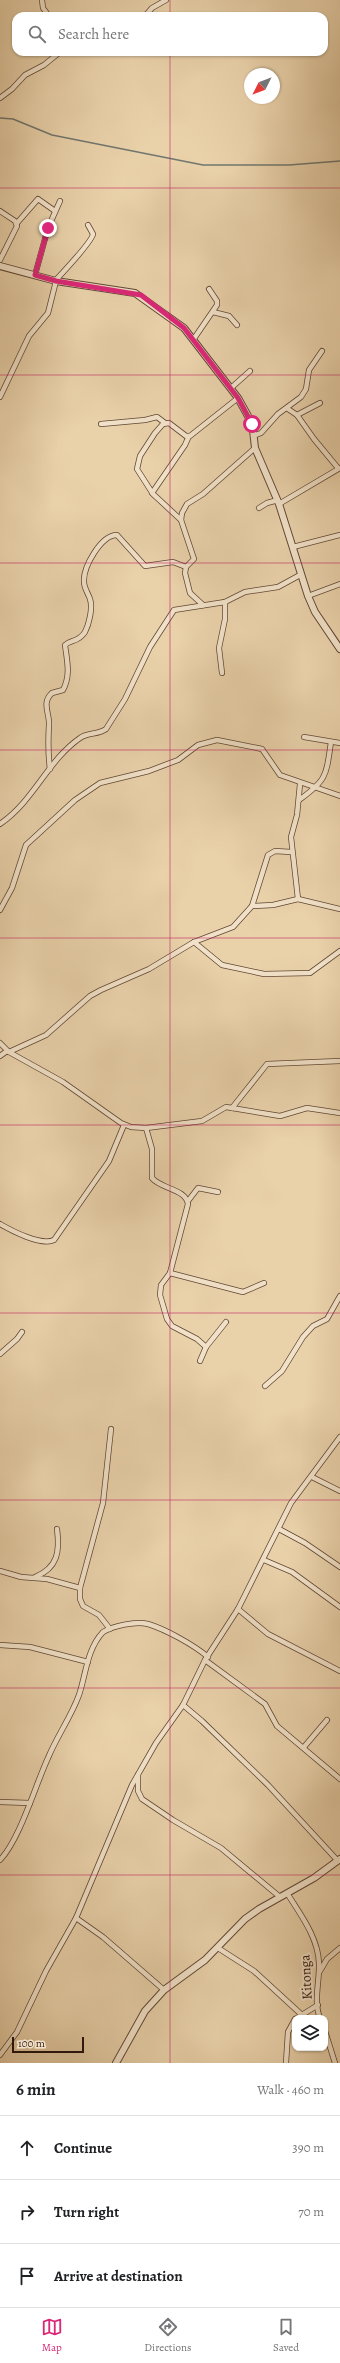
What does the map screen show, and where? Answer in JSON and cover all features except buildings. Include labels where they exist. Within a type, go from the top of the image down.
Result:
[{"type":"street","points":[[42,0],[43,8],[46,12]]},
{"type":"street","points":[[148,12],[152,8],[166,0]]},
{"type":"street","points":[[0,98],[12,89],[25,75],[44,65],[55,56]]},
{"type":"street","points":[[0,260],[14,233],[17,223],[38,199],[55,211]]},
{"type":"street","points":[[35,275],[48,228],[60,201]]},
{"type":"street","points":[[0,211],[17,223]]},
{"type":"street","points":[[0,397],[30,336],[48,313],[56,281],[76,256],[90,243],[93,234],[88,225]]},
{"type":"street","points":[[0,266],[56,281],[141,295],[179,323],[231,388],[252,424],[255,448],[279,502],[300,575],[308,596],[315,612],[340,649]]},
{"type":"street","points":[[193,340],[213,312],[217,301],[209,289]]},
{"type":"street","points":[[213,312],[229,316],[237,325]]},
{"type":"street","points":[[254,436],[266,430],[278,414],[288,409],[304,393],[309,370],[322,351]]},
{"type":"street","points":[[231,388],[250,371]]},
{"type":"street","points":[[152,493],[185,445],[189,436],[238,398]]},
{"type":"street","points":[[297,415],[320,403]]},
{"type":"street","points":[[258,508],[267,503],[279,502],[339,468],[318,445],[297,415],[288,409]]},
{"type":"street","points":[[101,424],[145,420],[157,417],[165,423],[175,426],[189,436]]},
{"type":"street","points":[[165,423],[155,433],[137,465],[137,472],[152,493],[181,520]]},
{"type":"street","points":[[203,605],[190,594],[184,573],[186,567],[194,559],[181,520],[182,513],[191,501],[203,494],[255,448]]},
{"type":"street","points":[[334,462],[340,462]]},
{"type":"street","points":[[50,769],[47,701],[52,693],[63,690],[65,685],[69,660],[65,645],[67,643],[74,642],[85,631],[92,607],[84,583],[84,577],[96,549],[112,536],[117,535],[145,566],[173,562],[186,567]]},
{"type":"street","points":[[293,547],[340,535]]},
{"type":"street","points":[[0,824],[22,806],[50,769],[80,737],[106,729],[125,699],[148,650],[174,610],[226,602],[245,592],[278,587],[300,575]]},
{"type":"street","points":[[308,596],[340,584]]},
{"type":"street","points":[[222,673],[219,648],[226,619],[226,602]]},
{"type":"street","points":[[304,737],[340,743]]},
{"type":"street","points":[[0,910],[15,879],[26,845],[75,800],[100,783],[149,772],[178,760],[198,745],[216,740],[262,749],[277,772],[300,784],[340,796]]},
{"type":"street","points":[[299,800],[323,781],[331,742]]},
{"type":"street","points":[[298,899],[295,860],[292,852],[291,837],[299,800],[300,784]]},
{"type":"street","points":[[0,1056],[8,1051],[46,1035],[90,996],[149,969],[194,942],[233,927],[252,906],[268,855],[275,851],[292,852]]},
{"type":"street","points":[[252,906],[273,905],[298,899],[340,909]]},
{"type":"street","points":[[194,942],[222,965],[264,974],[310,973],[340,951]]},
{"type":"street","points":[[0,1043],[8,1051],[62,1082],[124,1125],[146,1128],[202,1121],[224,1108],[280,1116],[307,1108],[340,1113]]},
{"type":"street","points":[[232,1108],[267,1064],[340,1060]]},
{"type":"street","points":[[0,1224],[26,1237],[50,1241],[54,1240],[108,1161],[124,1125]]},
{"type":"street","points":[[146,1128],[152,1149],[152,1178],[163,1186],[183,1194],[188,1201]]},
{"type":"street","points":[[206,1347],[192,1336],[178,1330],[167,1319],[160,1295],[161,1285],[170,1273],[188,1201],[198,1188],[218,1192]]},
{"type":"street","points":[[170,1273],[243,1292],[264,1283]]},
{"type":"street","points":[[265,1386],[283,1369],[303,1337],[312,1326],[327,1319],[340,1296]]},
{"type":"street","points":[[200,1360],[206,1347],[226,1322]]},
{"type":"street","points":[[0,1354],[17,1339],[22,1332]]},
{"type":"street","points":[[110,1629],[99,1615],[83,1606],[80,1600],[80,1588],[103,1503],[111,1429]]},
{"type":"street","points":[[0,2055],[17,2032],[46,1970],[76,1918],[125,1801],[138,1775],[156,1743],[183,1705],[206,1658],[238,1609],[264,1560],[291,1503],[312,1477],[340,1437]]},
{"type":"street","points":[[312,1477],[340,1491]]},
{"type":"street","points":[[279,1528],[305,1543],[340,1567]]},
{"type":"street","points":[[35,1577],[48,1571],[55,1562],[58,1545],[57,1529]]},
{"type":"street","points":[[264,1560],[292,1572],[340,1606]]},
{"type":"street","points":[[0,1571],[21,1577],[35,1577],[80,1588]]},
{"type":"street","points":[[238,1609],[268,1634],[340,1671]]},
{"type":"street","points":[[0,1860],[7,1851],[30,1803],[48,1756],[78,1696],[88,1662],[100,1635],[110,1629],[135,1624],[148,1624],[196,1647],[206,1658],[265,1704],[277,1726],[304,1747],[340,1779]]},
{"type":"street","points":[[0,1645],[30,1647],[88,1662]]},
{"type":"street","points":[[119,2062],[145,2011],[164,1990],[184,1976],[218,1948],[244,1919],[314,1878],[339,1860],[268,1785],[202,1721],[183,1705]]},
{"type":"street","points":[[304,1747],[327,1720]]},
{"type":"street","points":[[138,1775],[139,1795],[142,1799],[173,1820],[221,1848],[280,1897]]},
{"type":"street","points":[[0,1802],[30,1803]]},
{"type":"street","name":"Kitonga","points":[[287,1893],[312,1936],[319,1961],[318,2005],[320,2015]]},
{"type":"street","points":[[76,1918],[103,1937],[164,1990]]},
{"type":"street","points":[[218,1948],[254,1971],[302,2015],[318,2005]]},
{"type":"street","points":[[318,1975],[328,1959],[340,1948]]},
{"type":"street","points":[[286,2063],[288,2032],[292,2026]]},
{"type":"street","points":[[328,2040],[336,2063]]},
{"type":"waterway","points":[[0,118],[13,119],[52,135],[203,165],[289,165],[340,161]]},
{"type":"route","points":[[48,228],[40,263],[35,275],[81,286],[141,295],[173,318],[184,328],[238,398],[252,424]]}]
